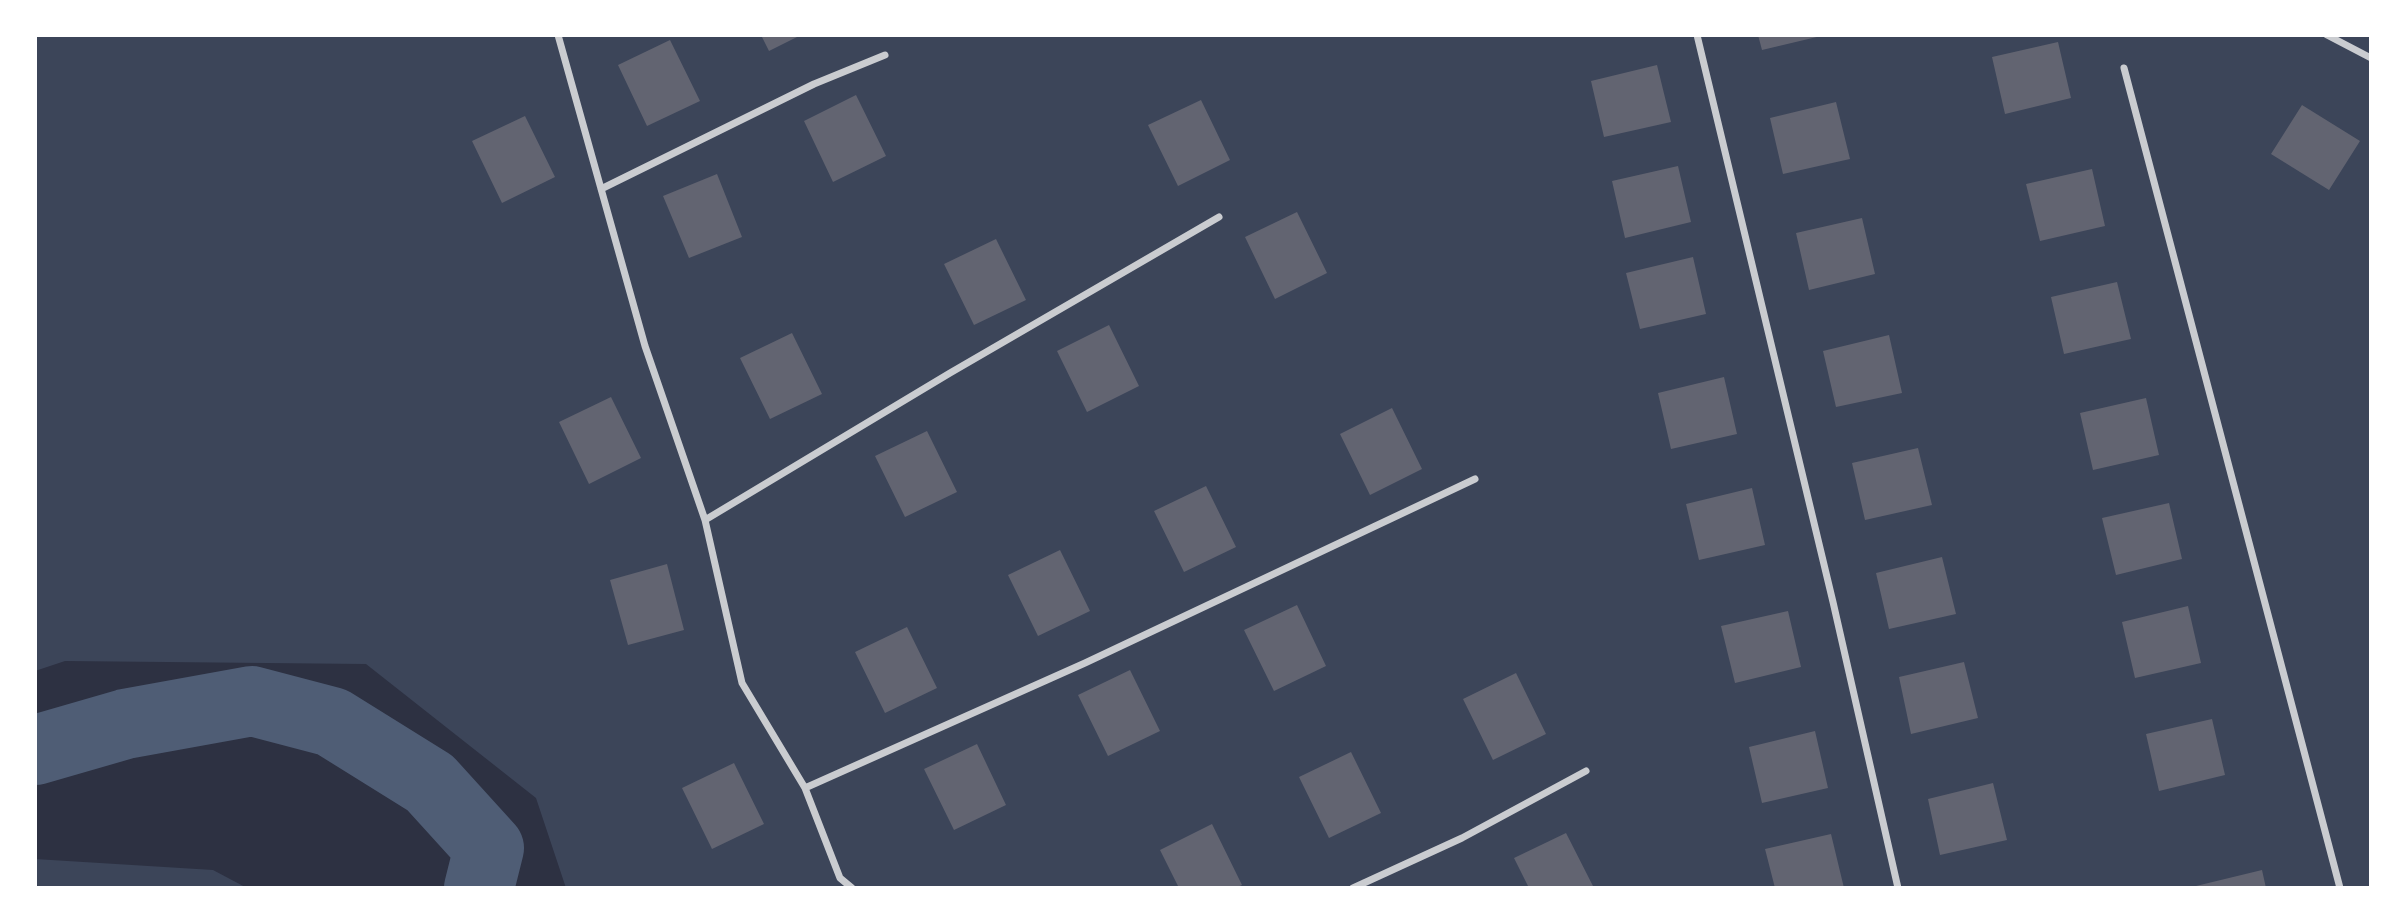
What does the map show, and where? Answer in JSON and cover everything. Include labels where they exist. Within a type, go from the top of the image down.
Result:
[{"type":"street","points":[[558,35],[645,346],[705,520],[742,683],[805,788],[840,878],[852,888]]},
{"type":"street","points":[[1697,35],[1833,602],[1898,888]]},
{"type":"street","points":[[2327,35],[2371,58]]},
{"type":"street","points":[[601,189],[814,84],[885,55]]},
{"type":"street","points":[[2124,68],[2340,888]]},
{"type":"street","points":[[705,520],[950,373],[1219,217]]},
{"type":"street","points":[[805,788],[1085,663],[1475,479]]},
{"type":"street","points":[[1353,888],[1462,838],[1586,771]]},
{"type":"shaded area","points":[[35,35],[2371,35],[2371,888],[566,888],[536,798],[366,664],[65,661],[35,671]]},
{"type":"shaded area","points":[[35,859],[213,870],[247,888],[35,888]]},
{"type":"building","points":[[761,35],[801,35],[769,51]]},
{"type":"building","points":[[1758,35],[1820,35],[1821,36],[1762,50]]},
{"type":"building","points":[[670,40],[700,101],[647,126],[618,65]]},
{"type":"building","points":[[2058,42],[2071,98],[2005,114],[1992,57]]},
{"type":"building","points":[[1657,65],[1671,122],[1604,137],[1591,81]]},
{"type":"building","points":[[856,95],[886,156],[833,182],[804,121]]},
{"type":"building","points":[[1201,100],[1230,160],[1178,186],[1148,125]]},
{"type":"building","points":[[1836,102],[1850,159],[1783,174],[1770,118]]},
{"type":"building","points":[[2302,105],[2360,141],[2329,190],[2271,154]]},
{"type":"building","points":[[525,116],[555,177],[502,203],[472,141]]},
{"type":"building","points":[[1678,166],[1691,222],[1625,238],[1612,181]]},
{"type":"building","points":[[2092,169],[2105,226],[2040,241],[2026,184]]},
{"type":"building","points":[[717,174],[742,237],[689,258],[663,196]]},
{"type":"building","points":[[1297,212],[1327,273],[1275,299],[1245,237]]},
{"type":"building","points":[[1862,218],[1875,274],[1809,290],[1796,233]]},
{"type":"building","points":[[996,239],[1026,300],[974,325],[944,264]]},
{"type":"building","points":[[1693,257],[1706,314],[1640,329],[1626,273]]},
{"type":"building","points":[[2117,282],[2131,339],[2064,354],[2051,297]]},
{"type":"building","points":[[1109,325],[1139,386],[1087,412],[1057,351]]},
{"type":"building","points":[[792,333],[822,394],[770,419],[740,358]]},
{"type":"building","points":[[1889,335],[1902,393],[1836,407],[1823,351]]},
{"type":"building","points":[[1724,377],[1737,434],[1671,449],[1658,393]]},
{"type":"building","points":[[611,397],[641,458],[589,484],[559,422]]},
{"type":"building","points":[[2146,398],[2159,455],[2093,470],[2080,413]]},
{"type":"building","points":[[1392,408],[1422,469],[1370,495],[1340,434]]},
{"type":"building","points":[[927,431],[957,492],[905,517],[875,456]]},
{"type":"building","points":[[1918,448],[1932,505],[1865,520],[1852,463]]},
{"type":"building","points":[[1206,486],[1236,547],[1184,572],[1154,511]]},
{"type":"building","points":[[1752,488],[1765,545],[1699,560],[1686,504]]},
{"type":"building","points":[[2169,503],[2182,559],[2116,575],[2102,518]]},
{"type":"building","points":[[1060,550],[1090,611],[1038,636],[1008,575]]},
{"type":"building","points":[[1942,557],[1956,614],[1889,629],[1876,573]]},
{"type":"building","points":[[667,564],[684,630],[628,645],[610,580]]},
{"type":"building","points":[[1297,605],[1326,666],[1274,691],[1244,630]]},
{"type":"building","points":[[2188,606],[2201,663],[2135,678],[2122,622]]},
{"type":"building","points":[[1788,611],[1801,667],[1735,683],[1721,626]]},
{"type":"building","points":[[907,627],[937,688],[885,713],[855,652]]},
{"type":"building","points":[[1964,662],[1978,718],[1911,734],[1899,677]]},
{"type":"building","points":[[1130,670],[1160,731],[1108,756],[1078,695]]},
{"type":"building","points":[[1516,673],[1546,734],[1493,760],[1463,699]]},
{"type":"building","points":[[2212,719],[2225,775],[2159,791],[2146,734]]},
{"type":"building","points":[[1815,731],[1828,788],[1762,803],[1749,747]]},
{"type":"building","points":[[977,744],[1006,805],[954,830],[924,769]]},
{"type":"building","points":[[1351,752],[1381,813],[1329,838],[1299,777]]},
{"type":"building","points":[[734,763],[764,824],[712,849],[682,788]]},
{"type":"building","points":[[1993,783],[2007,840],[1940,855],[1928,799]]},
{"type":"building","points":[[1212,824],[1242,885],[1235,888],[1179,888],[1160,850]]},
{"type":"building","points":[[1566,833],[1594,888],[1529,888],[1514,858]]},
{"type":"building","points":[[1831,834],[1844,888],[1775,888],[1765,849]]},
{"type":"building","points":[[2262,870],[2266,888],[2196,886]]},
{"type":"waterway","points":[[35,750],[125,724],[252,701],[332,722],[430,783],[489,848],[479,888]]}]
